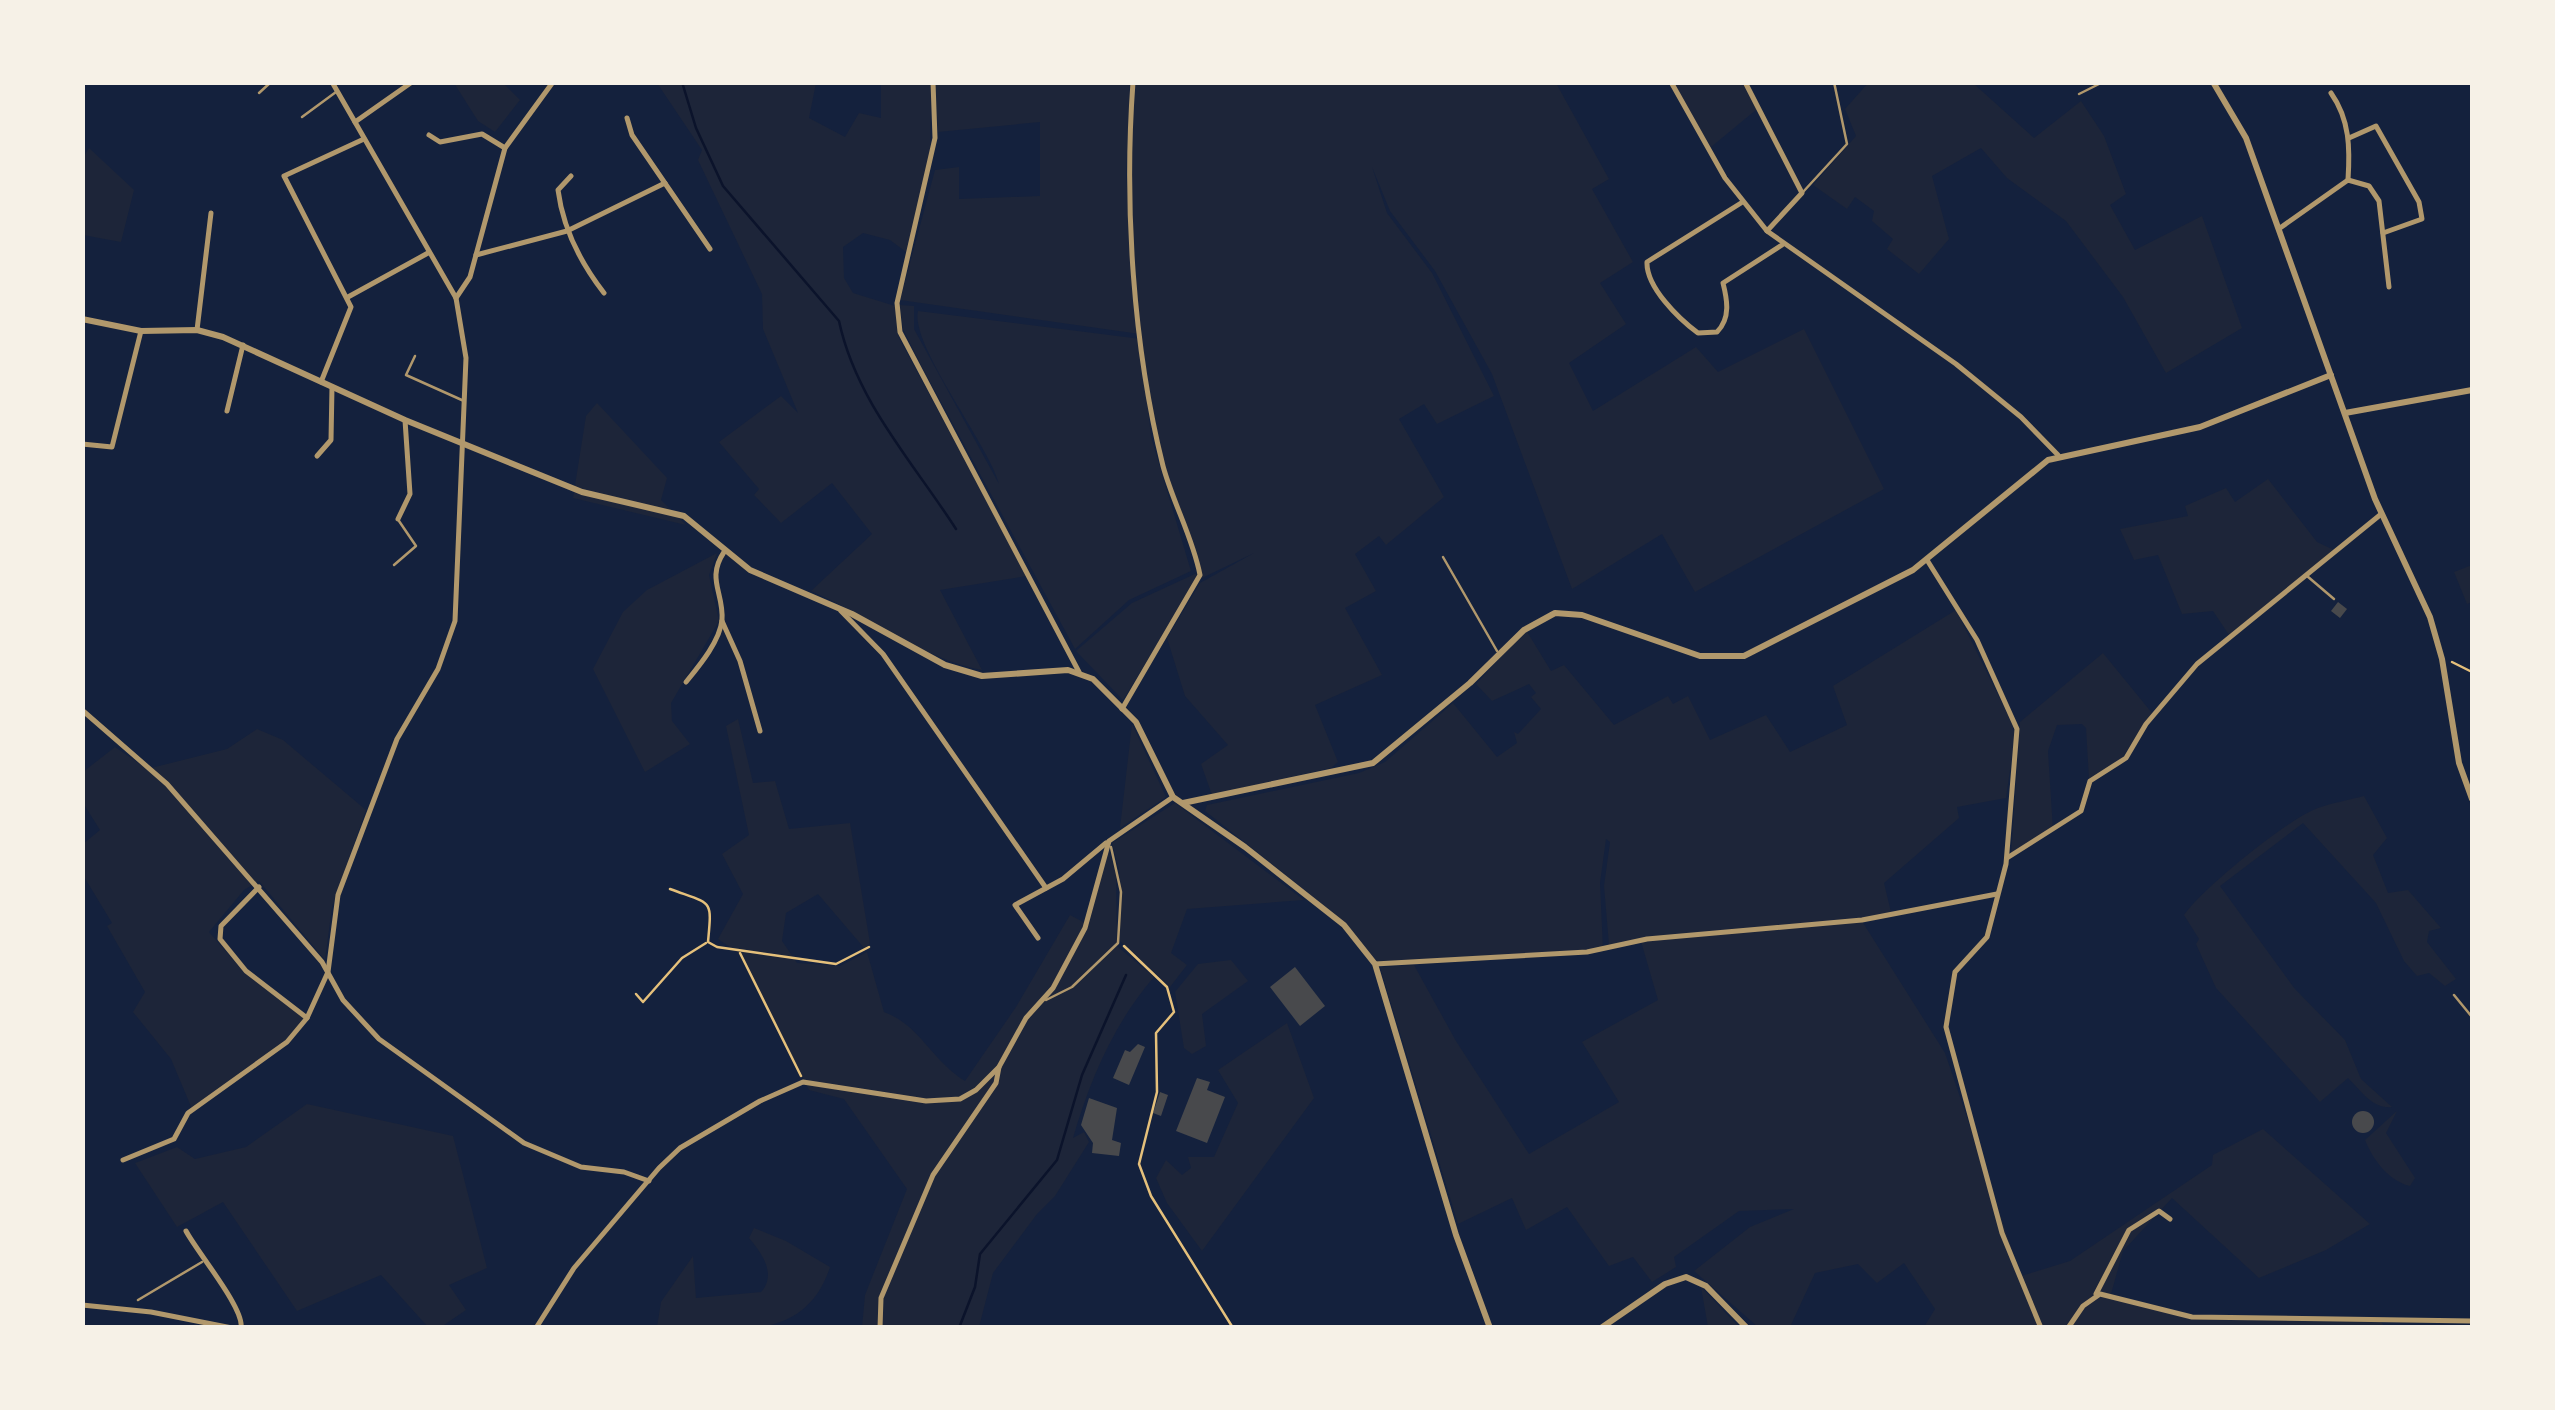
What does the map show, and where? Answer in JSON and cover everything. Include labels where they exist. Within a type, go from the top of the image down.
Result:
[{"type":"street","points":[[123,1160],[174,1139],[188,1113],[278,1049],[307,1018],[328,972],[338,895],[378,798],[397,738],[438,669],[453,633],[458,496],[465,445],[464,338],[456,298],[332,82]]},
{"type":"street","points":[[355,122],[412,82]]},
{"type":"street","points":[[456,298],[466,286],[505,148],[553,82]]},
{"type":"street","points":[[933,82],[936,138],[897,303],[900,332],[1080,672],[1122,709],[1144,735],[1173,797],[1245,846],[1344,925],[1376,964],[1456,1235],[1490,1328]]},
{"type":"street","points":[[1122,709],[1200,575],[1164,469],[1152,414],[1128,184],[1134,82]]},
{"type":"street","points":[[1671,82],[1741,203],[1766,231],[1782,246],[1873,302],[1956,364],[2021,416],[2058,455]]},
{"type":"street","points":[[1745,82],[1802,192],[1766,231]]},
{"type":"street","points":[[2212,82],[2240,124],[2374,500],[2426,607],[2442,658],[2460,763],[2472,798]]},
{"type":"street","points":[[2331,94],[2342,112],[2349,138],[2348,180]]},
{"type":"street","points":[[627,118],[632,135],[710,249]]},
{"type":"street","points":[[2349,138],[2376,126],[2419,202],[2422,219],[2382,234]]},
{"type":"street","points":[[429,134],[440,142],[482,134],[505,148]]},
{"type":"street","points":[[320,382],[351,307],[284,176],[364,139]]},
{"type":"street","points":[[571,176],[558,190],[567,231],[604,293]]},
{"type":"street","points":[[2280,228],[2348,180],[2365,184],[2376,194],[2389,287]]},
{"type":"street","points":[[476,255],[567,231],[665,183]]},
{"type":"street","points":[[1741,203],[1647,262],[1649,276],[1687,324],[1698,333],[1717,332],[1725,323],[1728,300],[1723,282],[1782,246]]},
{"type":"street","points":[[197,330],[211,213]]},
{"type":"street","points":[[348,297],[428,253]]},
{"type":"street","points":[[82,320],[141,332],[197,330],[243,346],[405,420],[582,492],[684,516],[724,552],[764,578],[839,609],[934,661],[974,674],[1080,672]]},
{"type":"street","points":[[82,444],[112,447],[141,332]]},
{"type":"street","points":[[227,412],[243,346]]},
{"type":"street","points":[[1182,804],[1373,763],[1542,618],[1567,612],[1692,654],[1733,658],[1755,652],[1927,560],[2021,478],[2058,455],[2200,427],[2331,375]]},
{"type":"street","points":[[316,456],[330,440],[332,388]]},
{"type":"street","points":[[2345,413],[2472,390]]},
{"type":"street","points":[[398,520],[410,494],[405,420]]},
{"type":"street","points":[[2007,858],[2039,842],[2081,811],[2090,781],[2126,758],[2146,724],[2197,664],[2380,514]]},
{"type":"street","points":[[724,552],[713,576],[722,620],[740,661],[760,731]]},
{"type":"street","points":[[1927,560],[1977,640],[2016,722],[2007,858],[1987,937],[1955,972],[1946,1034],[2002,1233],[2041,1328]]},
{"type":"street","points":[[839,609],[883,654],[1046,888]]},
{"type":"street","points":[[686,682],[704,660],[722,620]]},
{"type":"street","points":[[82,710],[150,766],[258,887],[328,972],[364,1026],[505,1131],[581,1167],[649,1181]]},
{"type":"street","points":[[1038,938],[1015,905],[1046,888],[1173,797]]},
{"type":"street","points":[[536,1328],[574,1268],[680,1148],[760,1100],[804,1082],[942,1101],[976,1090],[999,1067],[1026,1018],[1044,1001],[1085,928],[1108,841]]},
{"type":"street","points":[[258,887],[221,926],[220,939],[246,971],[307,1018]]},
{"type":"street","points":[[1376,964],[1588,952],[1647,940],[1862,920],[1998,893]]},
{"type":"street","points":[[880,1328],[881,1298],[933,1175],[996,1084],[999,1067]]},
{"type":"street","points":[[2068,1328],[2095,1295],[2129,1230],[2160,1210],[2170,1220]]},
{"type":"street","points":[[186,1231],[202,1262],[237,1310],[241,1328]]},
{"type":"street","points":[[1601,1328],[1671,1280],[1686,1277],[1706,1286],[1747,1328]]},
{"type":"street","points":[[2095,1295],[2192,1317],[2472,1322]]},
{"type":"street","points":[[82,1306],[151,1312],[229,1327]]},
{"type":"lane","points":[[259,93],[271,82]]},
{"type":"lane","points":[[1802,192],[1847,144],[1834,82]]},
{"type":"lane","points":[[2080,94],[2103,82]]},
{"type":"lane","points":[[302,117],[338,92]]},
{"type":"lane","points":[[415,356],[406,374],[465,402]]},
{"type":"lane","points":[[394,564],[416,546],[398,520]]},
{"type":"lane","points":[[1442,558],[1498,652]]},
{"type":"lane","points":[[2306,575],[2334,599]]},
{"type":"lane","points":[[1044,1001],[1072,988],[1118,943],[1121,892],[1108,841]]},
{"type":"lane","points":[[2454,995],[2472,1017]]},
{"type":"lane","points":[[138,1300],[202,1262]]},
{"type":"path","points":[[2442,658],[2472,672]]},
{"type":"path","points":[[636,994],[643,1002],[682,958],[708,942],[713,921],[710,910],[691,895],[670,889]]},
{"type":"path","points":[[708,942],[739,951],[836,964],[869,947]]},
{"type":"path","points":[[1118,943],[1166,987],[1173,1002],[1172,1017],[1156,1033],[1156,1092],[1139,1164],[1151,1196],[1234,1328]]},
{"type":"path","points":[[739,951],[804,1082]]},
{"type":"shaded area","points":[[1869,82],[1973,83],[2034,138],[2081,101],[2104,136],[2126,194],[2110,205],[2135,250],[2202,216],[2242,328],[2166,373],[2123,297],[2066,221],[2007,178],[1981,148],[1932,176],[1949,239],[1919,274],[1887,249],[1893,239],[1872,221],[1874,211],[1855,197],[1847,209],[1813,185],[1856,136],[1845,109]]},
{"type":"shaded area","points":[[454,83],[503,83],[520,100],[495,132],[478,121]]},
{"type":"shaded area","points":[[657,83],[816,83],[809,118],[845,137],[859,113],[881,118],[881,83],[931,83],[930,163],[906,252],[890,240],[863,233],[843,247],[844,278],[853,293],[895,306],[899,338],[1027,576],[940,590],[982,670],[937,656],[811,591],[872,534],[832,483],[781,523],[754,495],[759,489],[719,442],[781,396],[798,413],[763,329],[762,294],[698,160],[702,150]]},
{"type":"shaded area","points":[[935,83],[1130,83],[1126,176],[1140,334],[900,300],[935,170],[959,167],[959,199],[1040,196],[1040,122],[938,132]]},
{"type":"shaded area","points":[[1135,83],[1556,83],[1609,179],[1592,189],[1633,262],[1600,283],[1626,324],[1569,363],[1593,411],[1696,347],[1718,372],[1804,329],[1884,489],[1695,592],[1662,534],[1572,589],[1492,374],[1435,271],[1390,211],[1372,167],[1387,213],[1432,273],[1494,396],[1437,424],[1424,404],[1399,419],[1444,497],[1386,545],[1379,536],[1355,554],[1376,591],[1345,608],[1382,675],[1315,705],[1338,762],[1331,768],[1212,795],[1201,764],[1228,745],[1185,696],[1167,638],[1200,583],[1254,553],[1202,578],[1164,462],[1146,369],[1135,273]]},
{"type":"shaded area","points":[[1673,83],[1742,83],[1757,109],[1711,147]]},
{"type":"shaded area","points":[[89,148],[134,190],[121,242],[83,235],[83,158]]},
{"type":"shaded area","points":[[900,305],[914,306],[914,329],[999,484],[926,347],[918,311],[1141,339],[1151,437],[1191,571],[1129,600],[1075,649],[922,367],[903,329]]},
{"type":"shaded area","points":[[597,403],[667,478],[661,500],[686,525],[573,498],[586,416]]},
{"type":"shaded area","points":[[2268,479],[2317,542],[2334,550],[2229,635],[2213,611],[2182,614],[2158,555],[2134,560],[2120,529],[2188,516],[2185,506],[2226,488],[2235,502]]},
{"type":"shaded area","points":[[717,553],[709,575],[719,621],[671,703],[672,721],[690,744],[645,772],[593,669],[623,612],[647,590]]},
{"type":"shaded area","points":[[2472,565],[2472,602],[2467,604],[2454,572]]},
{"type":"shaded area","points":[[1197,573],[1193,586],[1123,700],[1076,651],[1132,603]]},
{"type":"shaded area","points":[[1956,610],[2012,723],[2015,735],[2006,798],[1957,807],[1959,818],[1884,883],[1891,912],[1860,918],[1945,1053],[2021,1276],[2070,1261],[2212,1165],[2213,1155],[2263,1129],[2370,1224],[2326,1250],[2259,1278],[2172,1198],[2123,1251],[2111,1294],[2171,1313],[2378,1318],[2385,1327],[1924,1327],[1935,1309],[1904,1263],[1877,1283],[1858,1264],[1815,1273],[1790,1327],[1758,1327],[1694,1271],[1750,1227],[1794,1209],[1739,1211],[1674,1257],[1676,1267],[1652,1282],[1633,1257],[1609,1266],[1567,1207],[1526,1230],[1512,1198],[1458,1224],[1380,967],[1414,965],[1456,1041],[1529,1154],[1619,1102],[1582,1042],[1658,1000],[1640,938],[1609,945],[1604,886],[1610,842],[1606,839],[1600,883],[1603,949],[1377,962],[1345,922],[1205,811],[1207,805],[1359,773],[1385,762],[1453,703],[1497,757],[1517,743],[1514,732],[1518,734],[1541,709],[1531,697],[1536,693],[1529,684],[1492,701],[1476,684],[1526,630],[1551,671],[1564,665],[1614,725],[1668,696],[1673,704],[1688,696],[1710,740],[1766,715],[1790,752],[1847,725],[1833,686]]},
{"type":"shaded area","points":[[2103,653],[2152,713],[2122,758],[2089,779],[2086,728],[2082,724],[2057,725],[2048,751],[2053,830],[2011,855],[2020,722]]},
{"type":"shaded area","points":[[738,719],[753,783],[775,781],[789,829],[850,823],[870,943],[865,949],[818,894],[786,913],[782,941],[797,963],[840,966],[867,952],[884,1012],[907,1025],[943,1064],[965,1081],[1016,1007],[1070,915],[1089,925],[1108,847],[1116,874],[1117,946],[1154,977],[1115,1033],[1087,1095],[1073,1138],[1084,1132],[1089,1142],[1055,1196],[993,1273],[979,1327],[862,1327],[865,1295],[907,1189],[844,1099],[809,1090],[743,956],[718,939],[743,894],[722,854],[749,835],[726,726]]},
{"type":"shaded area","points":[[1132,724],[1166,797],[1120,828]]},
{"type":"shaded area","points":[[257,729],[283,740],[366,810],[332,907],[325,960],[259,881],[244,890],[209,932],[244,972],[305,1018],[286,1041],[192,1109],[171,1059],[133,1012],[145,992],[107,926],[112,923],[83,875],[83,844],[100,830],[83,803],[83,772],[115,747],[147,769],[227,749]]},
{"type":"shaded area","points":[[2364,796],[2387,838],[2373,855],[2388,893],[2408,890],[2441,928],[2429,931],[2427,942],[2456,979],[2445,986],[2429,973],[2417,976],[2404,961],[2376,903],[2303,823],[2220,886],[2295,989],[2345,1040],[2361,1079],[2392,1107],[2374,1103],[2348,1078],[2320,1102],[2216,988],[2196,944],[2199,939],[2184,915],[2226,873],[2286,826],[2318,808]]},
{"type":"shaded area","points":[[1175,803],[1304,900],[1187,909],[1171,953],[1187,965],[1170,987],[1120,941],[1120,874],[1112,843]]},
{"type":"shaded area","points":[[1231,960],[1248,981],[1202,1014],[1206,1046],[1192,1054],[1184,1048],[1175,992],[1198,964]]},
{"type":"shaded area","points":[[1287,1023],[1314,1098],[1202,1251],[1167,1203],[1156,1178],[1166,1160],[1182,1175],[1191,1168],[1188,1157],[1214,1157],[1238,1103],[1218,1070]]},
{"type":"shaded area","points":[[307,1104],[453,1136],[487,1268],[449,1285],[466,1310],[441,1327],[428,1327],[381,1275],[297,1311],[223,1202],[177,1227],[135,1163],[177,1147],[195,1159],[246,1147]]},
{"type":"shaded area","points":[[2397,1111],[2386,1133],[2415,1178],[2410,1186],[2383,1169],[2365,1140]]},
{"type":"shaded area","points":[[754,1228],[786,1241],[830,1267],[818,1293],[802,1310],[782,1321],[735,1330],[657,1327],[661,1302],[693,1256],[696,1298],[761,1292],[768,1271],[749,1238]]},
{"type":"shaded area","points":[[1701,1287],[1739,1327],[1708,1327]]},
{"type":"building","points":[[2338,602],[2347,609],[2340,618],[2331,611]]},
{"type":"building","points":[[1295,967],[1325,1006],[1300,1026],[1270,987]]},
{"type":"building","points":[[1138,1044],[1145,1047],[1129,1085],[1113,1078],[1125,1050],[1130,1052]]},
{"type":"building","points":[[1197,1078],[1210,1082],[1207,1090],[1225,1097],[1207,1143],[1176,1131]]},
{"type":"building","points":[[1160,1092],[1168,1095],[1161,1116],[1153,1113]]},
{"type":"building","points":[[1089,1098],[1117,1108],[1112,1140],[1121,1143],[1119,1156],[1092,1153],[1093,1143],[1081,1125]]},
{"type":"building","points":[[2363,1111],[2371,1114],[2371,1130],[2363,1133],[2355,1130],[2352,1122],[2355,1114]]},
{"type":"waterway","points":[[682,82],[696,128],[723,186],[839,321],[858,378],[872,404],[956,529]]},
{"type":"waterway","points":[[959,1328],[975,1287],[980,1254],[1057,1160],[1082,1075],[1126,975]]}]
